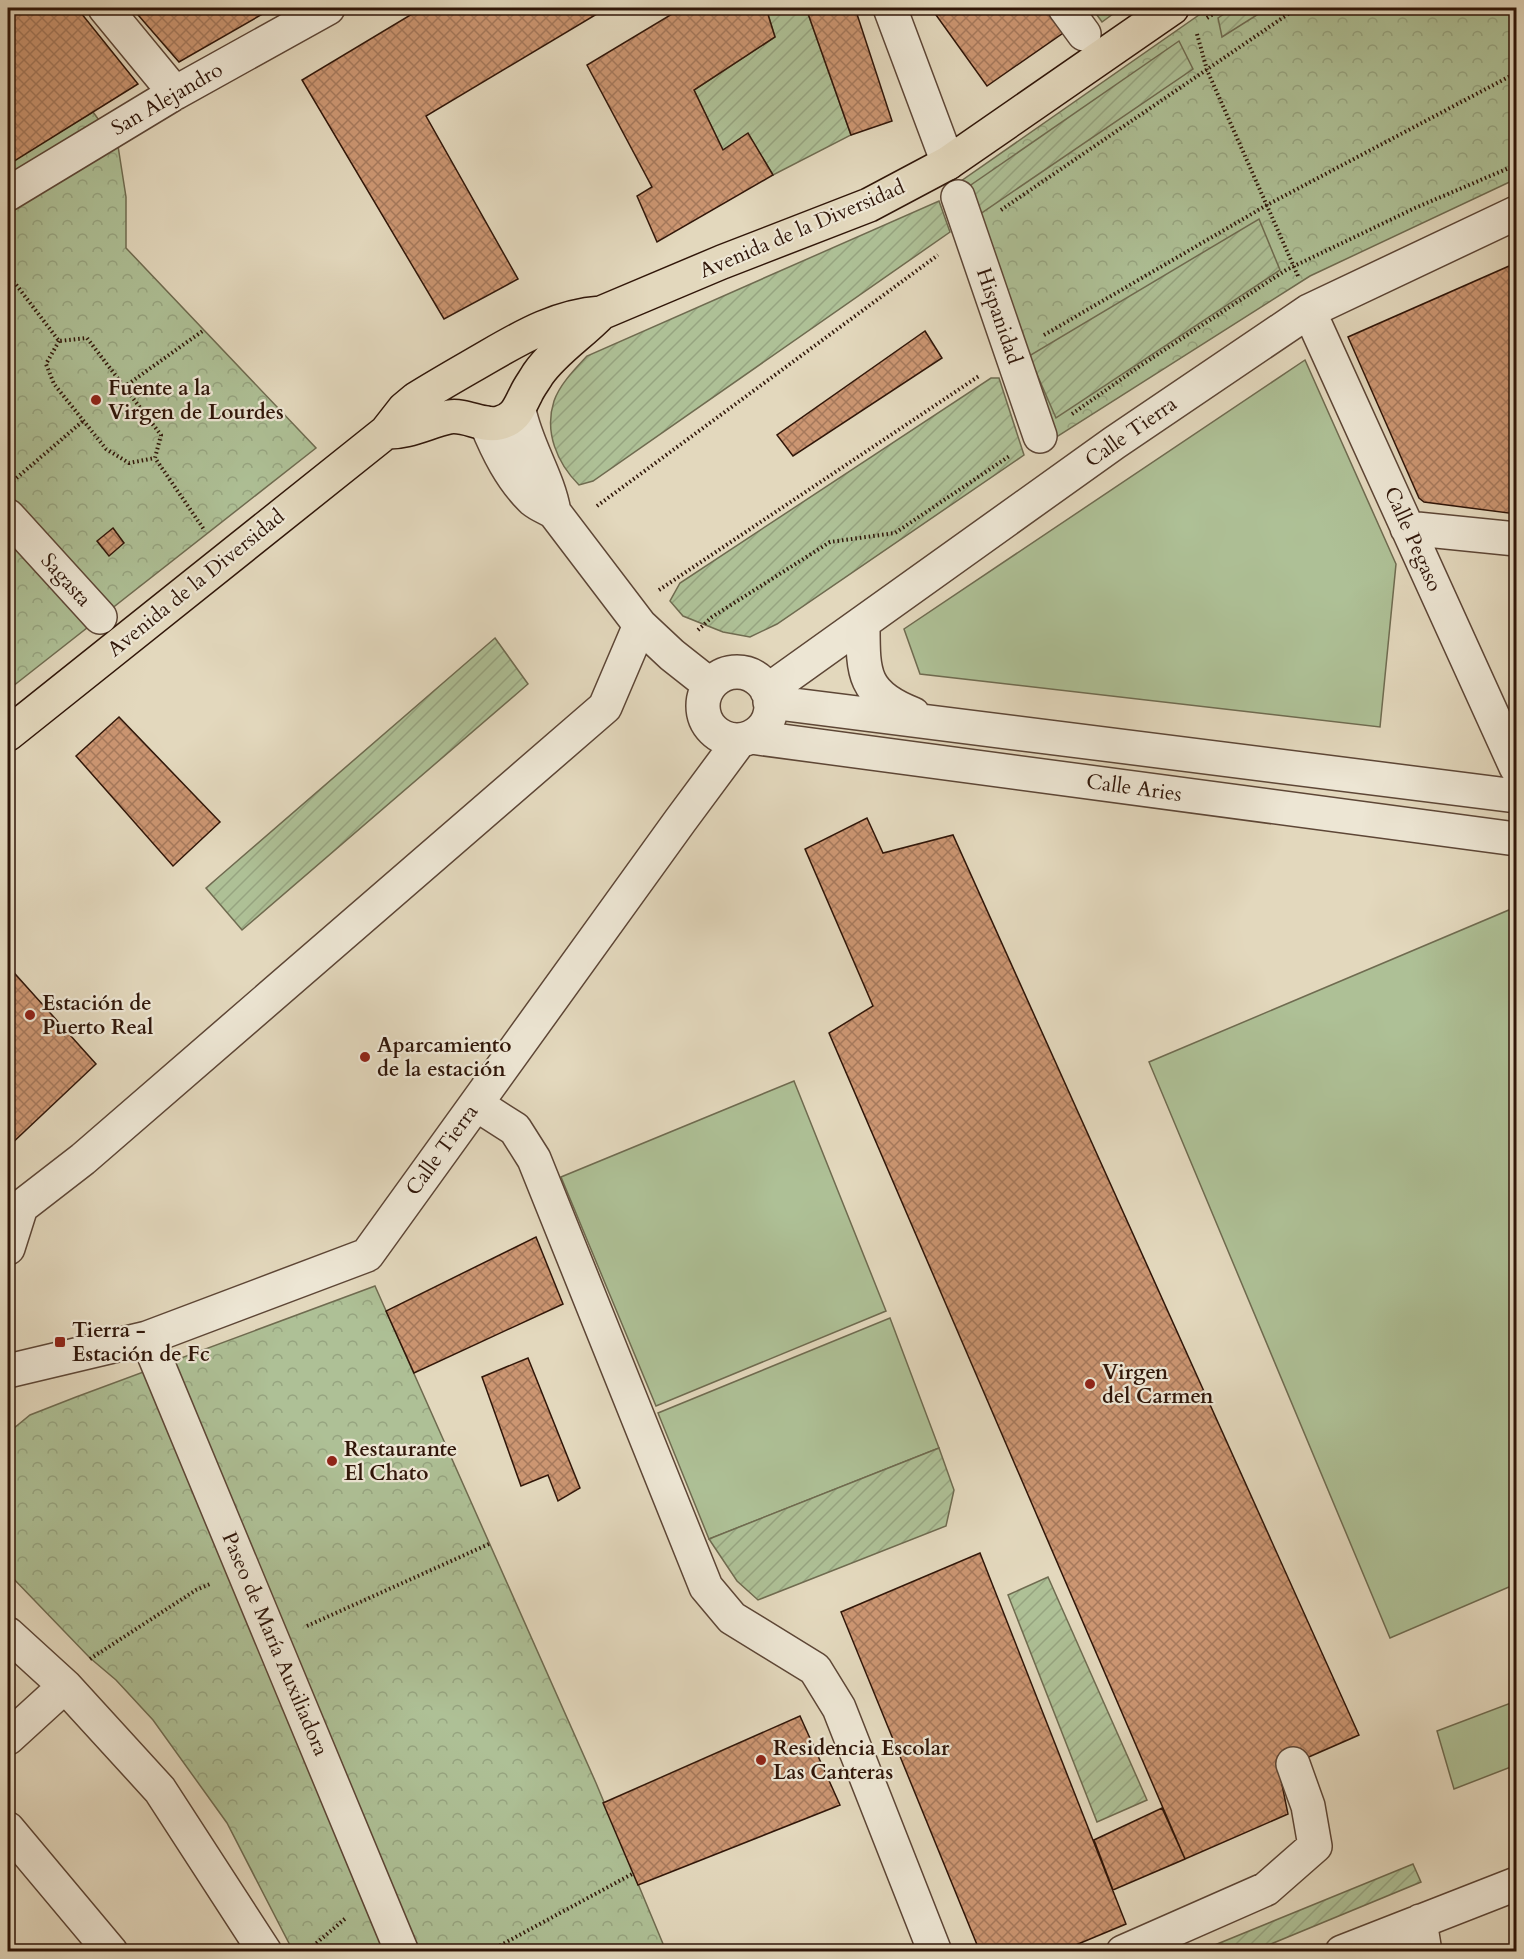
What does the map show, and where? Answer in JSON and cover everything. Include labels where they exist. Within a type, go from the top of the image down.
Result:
[{"type":"main road","name":"Avenida de la Diversidad","points":[[8,734],[386,432],[404,409],[416,399],[519,337],[555,322],[585,314],[601,313],[722,262],[869,205],[948,163],[1183,17]]},
{"type":"main road","name":"Avenida de la Diversidad","points":[[386,432],[399,433],[448,417],[458,416],[498,423],[507,420],[522,403],[540,372],[557,351],[601,313]]},
{"type":"main road","points":[[481,421],[467,412],[461,402],[459,391],[461,380],[476,364],[497,358],[515,367],[525,385],[522,403]]},
{"type":"street","points":[[105,8],[175,93]]},
{"type":"street","name":"San Alejandro","points":[[8,194],[175,93],[328,8]]},
{"type":"street","points":[[890,8],[948,163]]},
{"type":"street","points":[[1065,8],[1084,34]]},
{"type":"street","name":"Hispanidad","points":[[958,197],[1040,436]]},
{"type":"street","name":"Calle Tierra","points":[[769,696],[863,623],[1114,443],[1309,311],[1516,213]]},
{"type":"street","name":"Calle Pegaso","points":[[1309,311],[1516,767]]},
{"type":"street","points":[[522,403],[526,440],[551,492],[554,512]]},
{"type":"street","points":[[481,421],[513,475],[534,501],[554,512],[640,625],[710,686]]},
{"type":"street","name":"Sagasta","points":[[8,516],[100,617]]},
{"type":"street","points":[[1407,528],[1516,539]]},
{"type":"street","points":[[863,623],[863,653],[867,675],[877,695],[893,706],[931,722]]},
{"type":"street","points":[[8,1248],[21,1207],[83,1159],[605,707],[640,625]]},
{"type":"street","points":[[740,672],[752,675],[761,682],[769,696],[770,712],[767,723],[760,732],[745,739],[729,739],[718,735],[705,718],[705,696],[710,686],[729,673],[740,672]]},
{"type":"street","name":"Calle Aries","points":[[769,696],[931,722],[1516,796]]},
{"type":"street","name":"Calle Tierra","points":[[8,1371],[147,1338],[367,1255],[745,739]]},
{"type":"street","name":"Calle Aries","points":[[745,739],[1516,839]]},
{"type":"street","points":[[476,1104],[515,1129],[534,1159],[706,1587],[732,1618],[815,1669],[839,1708],[935,1952]]},
{"type":"street","name":"Paseo de María Auxiliadora","points":[[147,1338],[402,1952]]},
{"type":"street","points":[[8,1634],[76,1675],[160,1790],[265,1952]]},
{"type":"street","points":[[8,1738],[76,1675]]},
{"type":"street","points":[[1123,1952],[1266,1888],[1315,1846],[1308,1806],[1293,1764]]},
{"type":"street","points":[[8,1829],[111,1952]]},
{"type":"street","points":[[1342,1952],[1422,1936],[1516,1884]]},
{"type":"path","points":[[1204,20],[1222,8]]},
{"type":"path","points":[[1183,17],[1295,266],[1309,311]]},
{"type":"path","points":[[8,274],[59,341]]},
{"type":"path","points":[[124,387],[204,330]]},
{"type":"path","points":[[59,341],[87,338],[161,435],[155,458],[207,534]]},
{"type":"path","points":[[59,341],[46,364],[54,384],[106,449],[129,463],[155,458]]},
{"type":"path","points":[[8,486],[83,420]]},
{"type":"path","points":[[273,1641],[489,1544]]},
{"type":"path","points":[[76,1675],[90,1658],[196,1590],[244,1569]]},
{"type":"path","points":[[488,1952],[634,1873]]},
{"type":"path","points":[[306,1952],[377,1892]]},
{"type":"green space","points":[[766,8],[806,8],[851,135],[773,175],[748,134],[723,150],[694,90],[775,37]]},
{"type":"green space","points":[[1092,8],[1121,8],[1102,22]]},
{"type":"green space","points":[[1209,8],[1516,8],[1516,179],[1310,276],[1055,438],[951,188]]},
{"type":"green space","points":[[1233,8],[1268,8],[1222,37],[1218,18]]},
{"type":"green space","points":[[1179,41],[1193,69],[980,214],[968,187]]},
{"type":"green space","points":[[93,112],[118,146],[126,197],[126,248],[316,448],[8,690],[8,163]]},
{"type":"green space","points":[[939,201],[950,232],[593,481],[579,485],[564,467],[554,446],[551,413],[560,389],[587,356]]},
{"type":"green space","points":[[1259,219],[1280,270],[1056,418],[1029,356]]},
{"type":"green space","points":[[1305,360],[1396,564],[1380,727],[920,674],[904,629]]},
{"type":"green space","points":[[991,378],[999,378],[1024,455],[777,624],[750,637],[723,632],[683,616],[670,601],[680,583]]},
{"type":"green space","points":[[495,638],[528,684],[242,930],[206,888]]},
{"type":"green space","points":[[1516,907],[1516,1584],[1390,1638],[1149,1062]]},
{"type":"green space","points":[[794,1081],[886,1311],[656,1406],[561,1177]]},
{"type":"green space","points":[[375,1286],[596,1783],[666,1951],[293,1951],[227,1823],[153,1720],[8,1573],[8,1433],[30,1415]]},
{"type":"green space","points":[[890,1318],[939,1448],[709,1539],[658,1413]]},
{"type":"green space","points":[[939,1448],[954,1490],[946,1526],[758,1600],[737,1581],[709,1539]]},
{"type":"green space","points":[[1048,1577],[1147,1800],[1097,1822],[1008,1595]]},
{"type":"green space","points":[[1516,1701],[1516,1765],[1454,1789],[1437,1731]]},
{"type":"green space","points":[[1413,1864],[1421,1882],[1254,1951],[1200,1951]]},
{"type":"building","points":[[8,8],[77,8],[138,84],[8,165]]},
{"type":"building","points":[[132,8],[273,8],[179,62]]},
{"type":"building","points":[[422,8],[607,8],[426,116],[518,279],[444,319],[302,80]]},
{"type":"building","points":[[682,8],[766,8],[775,37],[694,90],[723,150],[748,133],[773,175],[657,242],[637,196],[652,187],[587,65]]},
{"type":"building","points":[[806,8],[855,8],[892,121],[851,135]]},
{"type":"building","points":[[931,8],[1050,8],[1066,31],[987,86]]},
{"type":"building","points":[[1516,263],[1516,514],[1424,502],[1419,498],[1348,337]]},
{"type":"building","points":[[925,331],[942,358],[793,456],[777,435]]},
{"type":"building","points":[[113,528],[124,543],[109,556],[97,541]]},
{"type":"building","points":[[119,717],[220,822],[173,866],[76,756]]},
{"type":"building","name":"Virgen del Carmen","points":[[867,818],[883,853],[953,835],[1359,1735],[1279,1770],[1288,1814],[1185,1859],[829,1033],[873,1006],[805,849]]},
{"type":"building","name":"Estación de Puerto Real","points":[[8,966],[96,1064],[8,1147]]},
{"type":"building","points":[[536,1237],[563,1304],[414,1373],[386,1311]]},
{"type":"building","points":[[528,1358],[580,1488],[558,1501],[548,1475],[521,1486],[482,1377]]},
{"type":"building","points":[[980,1553],[1126,1924],[1059,1952],[980,1952],[841,1612]]},
{"type":"building","name":"Residencia Escolar Las Canteras","points":[[800,1716],[840,1805],[638,1885],[603,1803]]},
{"type":"building","points":[[1162,1808],[1185,1859],[1113,1890],[1094,1840]]},
{"type":"place","name":"Fuente a la Virgen de Lourdes","points":[[96,400]]},
{"type":"place","name":"Estación de Puerto Real","points":[[30,1015]]},
{"type":"place","name":"Aparcamiento de la estación","points":[[365,1057]]},
{"type":"place","name":"Tierra - Estación de Fc","points":[[60,1342]]},
{"type":"place","name":"Virgen del Carmen","points":[[1090,1384]]},
{"type":"place","name":"Restaurante El Chato","points":[[332,1461]]},
{"type":"place","name":"Residencia Escolar Las Canteras","points":[[761,1760]]}]
